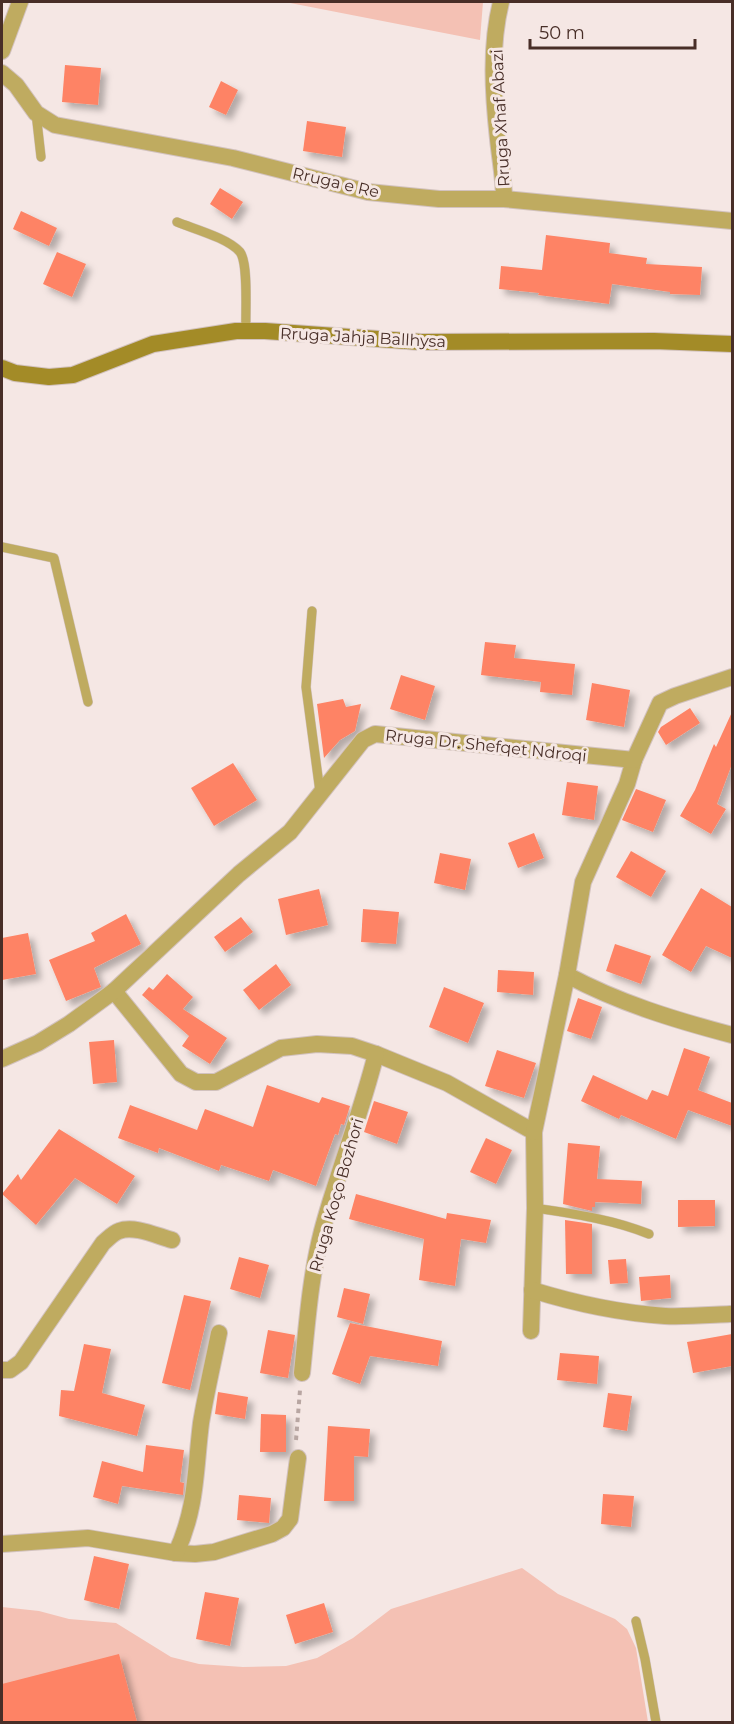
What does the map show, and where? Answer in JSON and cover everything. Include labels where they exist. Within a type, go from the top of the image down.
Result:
[{"type":"main road","name":"Rruga Jahja Ballhysa","points":[[2,368],[49,377],[73,375],[153,344],[197,336],[246,331],[421,342],[654,341],[732,344]]},
{"type":"street","points":[[2,51],[21,2]]},
{"type":"street","name":"Rruga Xhaf Abazi","points":[[501,2],[497,17],[494,56],[498,140],[504,199]]},
{"type":"street","name":"Rruga e Re","points":[[2,73],[16,85],[36,113],[55,124],[233,158],[368,192],[439,199],[504,199],[732,221]]},
{"type":"street","points":[[531,1331],[535,1208],[534,1132],[584,882],[660,703],[732,677]]},
{"type":"street","name":"Rruga Dr. Shefqet Ndroqi","points":[[2,1059],[38,1043],[69,1024],[114,991],[239,874],[290,832],[363,740],[375,734],[634,760]]},
{"type":"street","points":[[567,975],[597,991],[670,1018],[732,1035]]},
{"type":"street","points":[[114,991],[181,1074],[196,1082],[216,1082],[281,1048],[317,1044],[352,1046],[447,1083],[534,1132]]},
{"type":"street","name":"Rruga Koço Bozhori","points":[[302,1373],[311,1282],[322,1231],[368,1087],[376,1054]]},
{"type":"street","points":[[2,1370],[10,1370],[21,1362],[103,1243],[112,1235],[120,1230],[131,1229],[172,1240]]},
{"type":"street","points":[[532,1290],[560,1299],[665,1316],[730,1314]]},
{"type":"street","points":[[176,1552],[191,1516],[201,1422],[219,1333]]},
{"type":"street","points":[[2,1544],[88,1538],[176,1552],[195,1554],[214,1552],[272,1534],[283,1528],[290,1519],[298,1458]]},
{"type":"lane","points":[[36,113],[41,157]]},
{"type":"lane","points":[[177,222],[219,239],[233,246],[241,254],[245,279],[246,331]]},
{"type":"lane","points":[[2,547],[54,558],[88,702]]},
{"type":"lane","points":[[312,611],[306,687],[321,794]]},
{"type":"lane","points":[[535,1208],[628,1225],[649,1234]]},
{"type":"lane","points":[[636,1621],[656,1722]]},
{"type":"path","points":[[298,1458],[295,1445],[302,1373]]},
{"type":"shaded area","points":[[285,2],[483,2],[480,40]]},
{"type":"shaded area","points":[[522,1568],[558,1594],[615,1619],[627,1629],[636,1648],[648,1722],[2,1722],[2,1607],[39,1611],[69,1619],[116,1623],[171,1657],[199,1664],[243,1667],[286,1666],[317,1658],[353,1638],[391,1609]]},
{"type":"building","points":[[65,65],[101,68],[98,105],[62,102]]},
{"type":"building","points":[[221,81],[238,90],[226,115],[209,107]]},
{"type":"building","points":[[307,121],[346,127],[342,157],[303,151]]},
{"type":"building","points":[[220,188],[243,202],[232,219],[210,204]]},
{"type":"building","points":[[21,211],[57,228],[49,246],[13,229]]},
{"type":"building","points":[[546,235],[610,243],[609,253],[647,258],[646,264],[702,267],[700,295],[670,294],[670,292],[612,284],[609,304],[499,289],[501,266],[542,270]]},
{"type":"building","points":[[57,252],[86,264],[72,297],[43,284]]},
{"type":"building","points":[[485,642],[516,645],[514,658],[575,664],[572,695],[540,692],[541,682],[481,675]]},
{"type":"building","points":[[401,675],[435,686],[425,720],[390,709]]},
{"type":"building","points":[[592,683],[630,690],[624,727],[586,720]]},
{"type":"building","points":[[343,699],[346,707],[361,704],[355,731],[340,740],[324,758],[317,704]]},
{"type":"building","points":[[690,708],[700,723],[666,745],[658,732],[661,727]]},
{"type":"building","points":[[732,712],[732,764],[717,804],[726,809],[711,834],[680,816]]},
{"type":"building","points":[[233,763],[257,800],[214,826],[191,788]]},
{"type":"building","points":[[567,782],[598,786],[594,820],[562,815]]},
{"type":"building","points":[[636,789],[666,800],[653,832],[622,820]]},
{"type":"building","points":[[534,833],[544,858],[518,868],[508,843]]},
{"type":"building","points":[[631,851],[666,871],[651,897],[616,877]]},
{"type":"building","points":[[440,853],[471,859],[465,890],[434,883]]},
{"type":"building","points":[[701,888],[732,907],[732,958],[706,946],[691,972],[662,955]]},
{"type":"building","points":[[319,889],[328,925],[286,935],[278,899]]},
{"type":"building","points":[[363,909],[399,912],[396,944],[361,942]]},
{"type":"building","points":[[126,914],[141,944],[94,968],[101,987],[66,1001],[49,960],[95,941],[91,933]]},
{"type":"building","points":[[241,917],[253,932],[225,952],[214,937]]},
{"type":"building","points":[[28,933],[36,974],[2,980],[2,938]]},
{"type":"building","points":[[615,944],[651,956],[641,984],[606,971]]},
{"type":"building","points":[[276,964],[291,985],[259,1010],[243,990]]},
{"type":"building","points":[[498,970],[534,972],[533,995],[497,992]]},
{"type":"building","points":[[167,974],[193,997],[183,1009],[227,1038],[210,1064],[182,1046],[189,1036],[142,995],[149,987],[153,990]]},
{"type":"building","points":[[444,987],[484,1003],[468,1043],[429,1027]]},
{"type":"building","points":[[578,998],[602,1007],[591,1039],[567,1031]]},
{"type":"building","points":[[114,1040],[117,1082],[93,1084],[89,1042]]},
{"type":"building","points":[[684,1048],[710,1057],[698,1090],[732,1103],[732,1126],[688,1110],[676,1139],[621,1115],[619,1119],[581,1101],[593,1075],[647,1100],[652,1090],[668,1096]]},
{"type":"building","points":[[497,1050],[536,1063],[524,1098],[485,1086]]},
{"type":"building","points":[[267,1085],[319,1103],[322,1097],[350,1106],[344,1125],[341,1124],[338,1135],[335,1134],[316,1186],[273,1170],[269,1181],[221,1165],[219,1171],[159,1148],[158,1153],[118,1138],[130,1105],[197,1130],[205,1109],[253,1127]]},
{"type":"building","points":[[374,1101],[408,1112],[397,1144],[364,1132]]},
{"type":"building","points":[[59,1129],[135,1176],[117,1204],[75,1178],[36,1225],[2,1194],[18,1174],[21,1180]]},
{"type":"building","points":[[486,1138],[512,1150],[496,1184],[470,1172]]},
{"type":"building","points":[[568,1143],[600,1146],[597,1179],[642,1181],[641,1204],[595,1202],[592,1211],[563,1204]]},
{"type":"building","points":[[356,1194],[446,1219],[447,1213],[491,1220],[486,1243],[461,1239],[455,1286],[419,1280],[424,1239],[349,1219]]},
{"type":"building","points":[[678,1200],[715,1200],[715,1226],[678,1227]]},
{"type":"building","points":[[565,1220],[592,1224],[592,1274],[566,1274]]},
{"type":"building","points":[[239,1257],[269,1265],[260,1298],[230,1289]]},
{"type":"building","points":[[626,1259],[628,1283],[610,1284],[608,1260]]},
{"type":"building","points":[[670,1275],[671,1298],[641,1301],[639,1277]]},
{"type":"building","points":[[344,1288],[370,1294],[363,1324],[337,1317]]},
{"type":"building","points":[[184,1295],[211,1301],[190,1390],[162,1383]]},
{"type":"building","points":[[350,1323],[442,1341],[438,1366],[370,1356],[360,1384],[332,1374]]},
{"type":"building","points":[[268,1330],[295,1335],[288,1378],[260,1373]]},
{"type":"building","points":[[732,1334],[732,1366],[693,1373],[687,1342]]},
{"type":"building","points":[[84,1344],[111,1349],[102,1393],[145,1405],[137,1436],[59,1416],[61,1390],[74,1391]]},
{"type":"building","points":[[560,1353],[599,1356],[597,1384],[557,1380]]},
{"type":"building","points":[[218,1392],[248,1397],[245,1419],[215,1414]]},
{"type":"building","points":[[608,1393],[632,1396],[627,1431],[603,1427]]},
{"type":"building","points":[[261,1414],[286,1415],[286,1452],[260,1452]]},
{"type":"building","points":[[328,1426],[370,1429],[368,1457],[354,1456],[354,1501],[324,1501]]},
{"type":"building","points":[[146,1445],[184,1450],[180,1482],[184,1483],[183,1495],[122,1486],[118,1504],[93,1497],[102,1461],[143,1472]]},
{"type":"building","points":[[603,1494],[634,1496],[631,1527],[601,1524]]},
{"type":"building","points":[[239,1495],[271,1498],[269,1523],[237,1520]]},
{"type":"building","points":[[94,1556],[129,1564],[119,1609],[84,1600]]},
{"type":"building","points":[[205,1592],[239,1598],[230,1646],[196,1639]]},
{"type":"building","points":[[324,1603],[333,1632],[295,1644],[286,1615]]},
{"type":"building","points":[[119,1654],[137,1722],[2,1722],[2,1684]]}]
